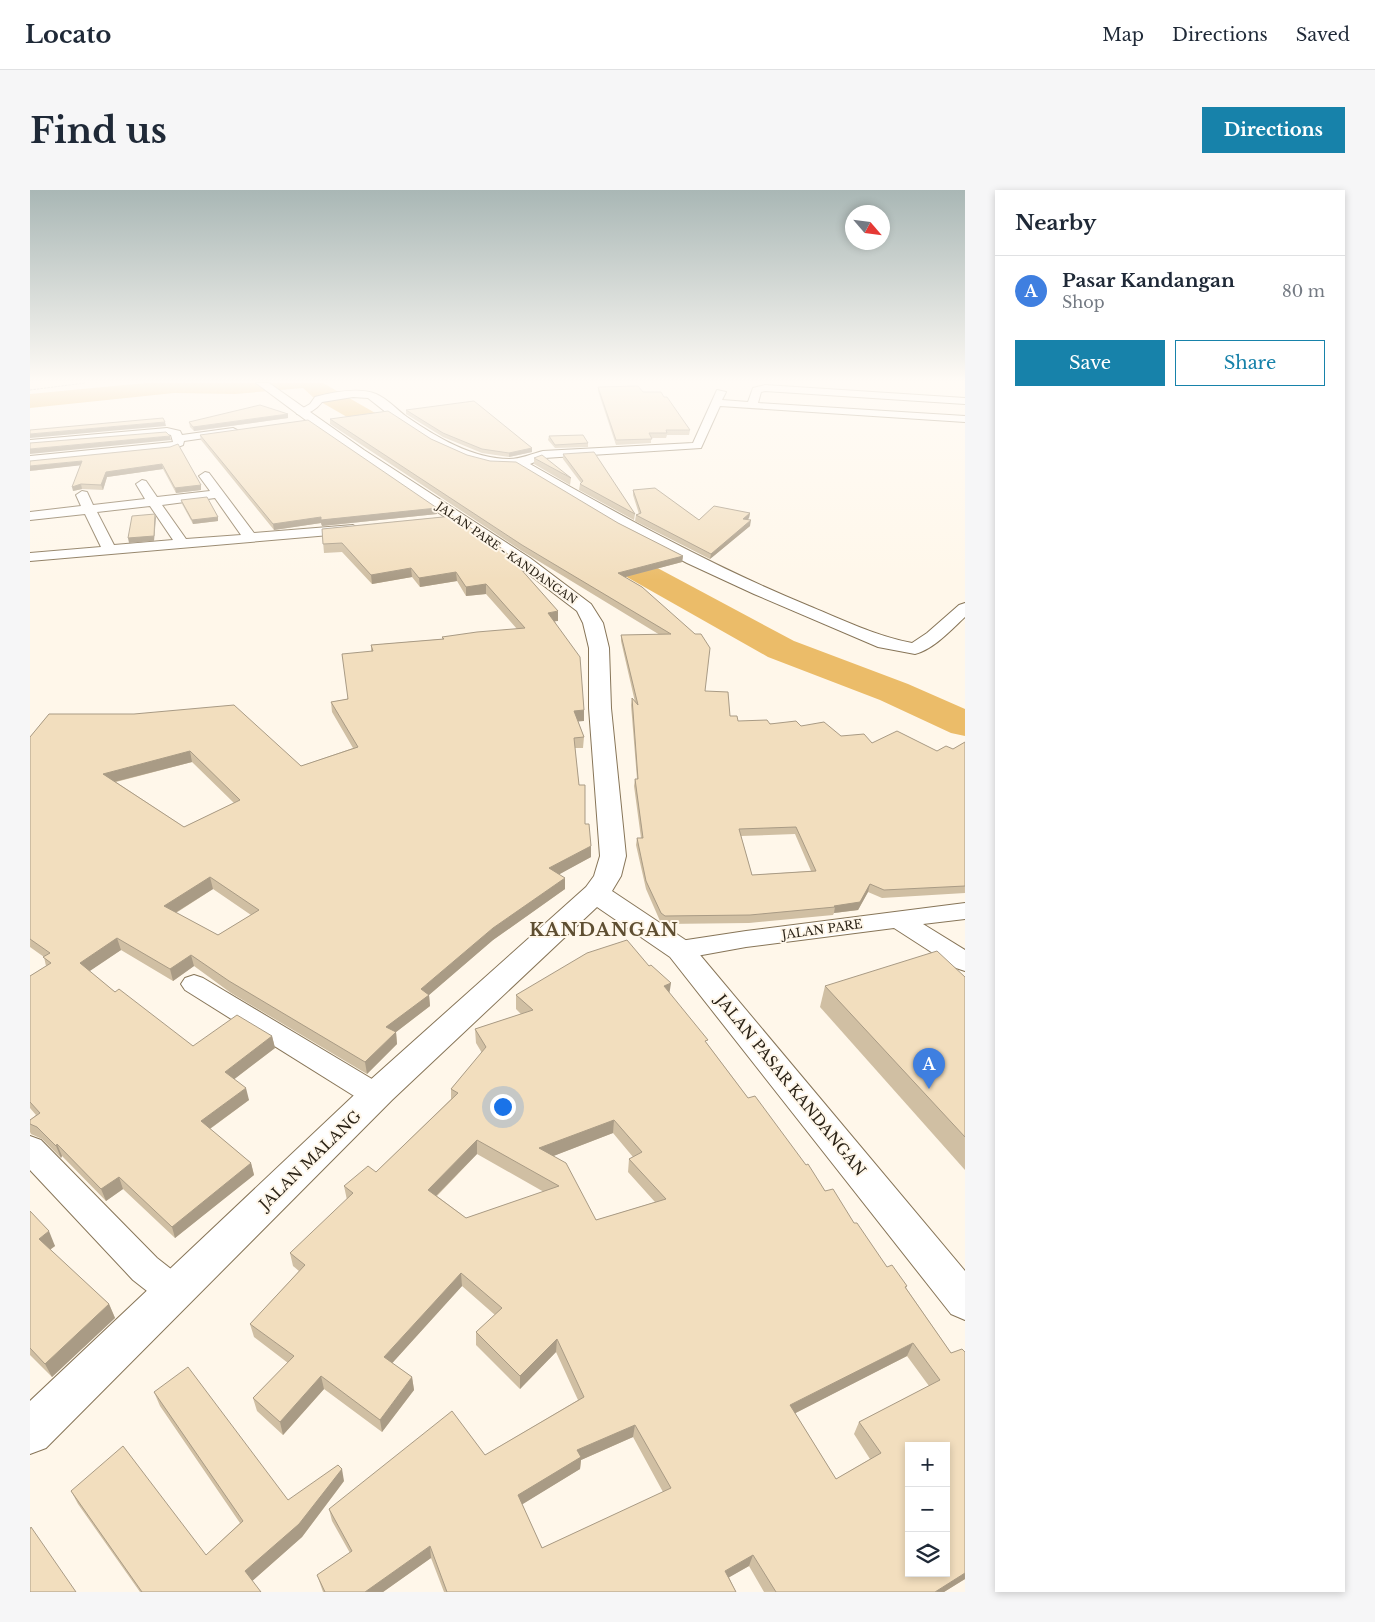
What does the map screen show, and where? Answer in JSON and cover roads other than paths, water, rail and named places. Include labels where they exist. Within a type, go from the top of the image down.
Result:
[{"type":"main road","name":"JALAN PARE - KANDANGAN","points":[[352,448],[459,518],[552,583],[584,608],[593,624],[599,648],[601,718],[613,856],[608,879],[596,893]]},
{"type":"main road","name":"JALAN PASAR KANDANGAN","points":[[596,893],[680,950],[965,1301]]},
{"type":"main road","name":"JALAN MALANG","points":[[30,1432],[173,1291],[377,1096],[596,893]]},
{"type":"street","points":[[30,460],[156,448]]},
{"type":"street","points":[[458,448],[496,464],[520,463],[543,455],[655,448]]},
{"type":"street","points":[[520,463],[624,524],[692,560],[759,591],[884,643],[915,649],[933,637],[965,608]]},
{"type":"street","points":[[205,476],[251,539]]},
{"type":"street","points":[[142,484],[183,545]]},
{"type":"street","points":[[81,494],[110,551]]},
{"type":"street","points":[[30,516],[219,494]]},
{"type":"street","points":[[433,521],[459,518]]},
{"type":"street","points":[[30,557],[371,527]]},
{"type":"street","name":"JALAN PARE","points":[[680,950],[965,911]]},
{"type":"street","points":[[897,919],[965,962]]},
{"type":"street","points":[[194,984],[377,1096]]},
{"type":"street","points":[[30,1149],[145,1269],[173,1291]]},
{"type":"waterway","points":[[583,540],[781,649],[894,692],[965,724]]},
{"type":"place","name":"Pasar Kandangan","points":[[929,1089]]},
{"type":"district","name":"KANDANGAN","points":[[604,930]]}]
